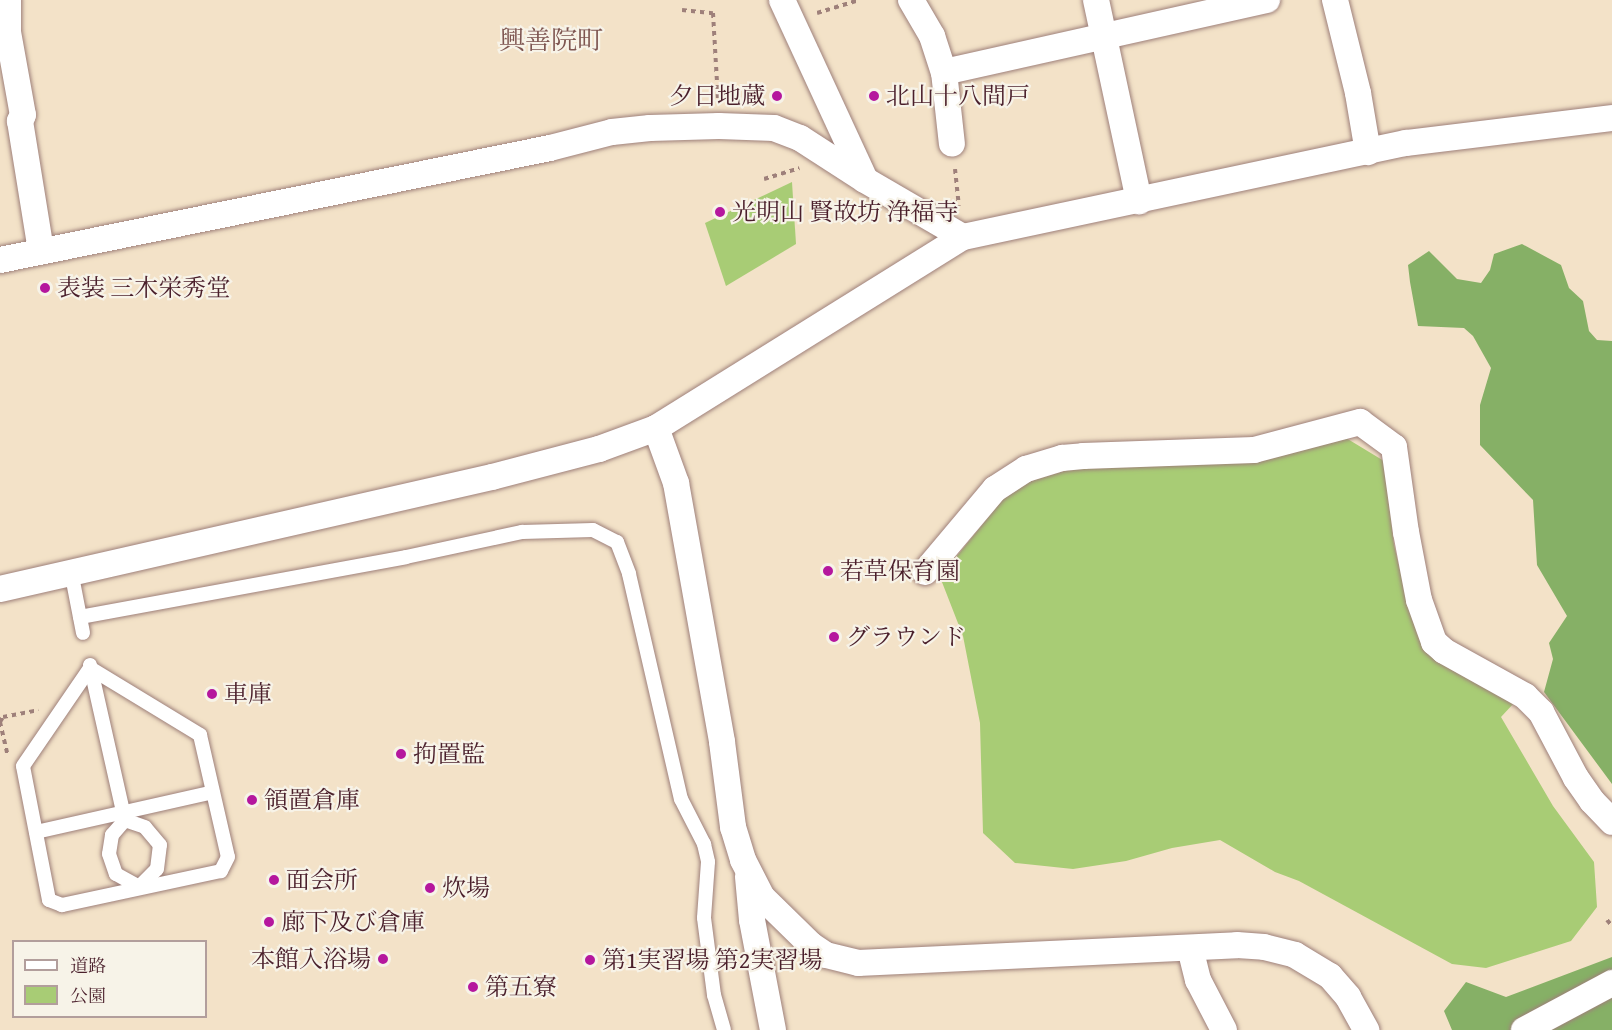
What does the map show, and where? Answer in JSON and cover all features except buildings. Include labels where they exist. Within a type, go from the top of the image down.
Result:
[{"type":"street","points":[[8,0],[8,32],[23,115],[20,121],[40,251]]},
{"type":"street","points":[[911,0],[932,36],[944,72],[952,144]]},
{"type":"street","points":[[1096,0],[1139,201]]},
{"type":"street","points":[[944,72],[1266,0]]},
{"type":"street","points":[[1335,0],[1358,93],[1368,152]]},
{"type":"street","points":[[787,11],[865,180]]},
{"type":"street","points":[[0,588],[492,477],[599,449],[656,428],[963,237],[1406,143],[1520,131],[1612,118]]},
{"type":"street","points":[[0,260],[550,148],[612,132],[719,126],[774,128],[800,138],[865,180],[963,237]]},
{"type":"street","points":[[925,572],[995,489],[1026,469],[1062,458],[1083,456],[1254,450],[1360,422],[1394,447],[1406,532],[1419,600],[1434,642],[1444,651],[1525,696],[1540,712],[1576,778],[1592,801],[1612,822]]},
{"type":"street","points":[[656,428],[676,483],[720,732],[733,827],[748,873],[762,897],[795,930],[826,955],[839,960],[888,963],[1237,945],[1264,947],[1295,955],[1330,976],[1348,997],[1365,1030]]},
{"type":"street","points":[[748,873],[752,920],[773,1030]]},
{"type":"street","points":[[1190,948],[1198,980],[1224,1030]]},
{"type":"street","points":[[1524,1030],[1612,983]]},
{"type":"lane","points":[[80,617],[406,557],[522,532],[593,530],[617,542],[629,574],[681,799],[704,844],[708,862],[704,918],[714,995],[724,1030]]},
{"type":"lane","points":[[71,571],[83,633]]},
{"type":"lane","points":[[89,664],[200,735],[228,857],[221,871],[62,905],[49,900],[23,766],[66,704],[89,664]]},
{"type":"lane","points":[[89,664],[124,816],[112,835],[109,854],[116,874],[139,887]]},
{"type":"lane","points":[[36,832],[124,816],[213,792]]},
{"type":"lane","points":[[124,816],[145,827],[160,845],[157,869],[139,887]]},
{"type":"path","points":[[787,11],[859,0]]},
{"type":"path","points":[[682,10],[712,13],[719,126]]},
{"type":"path","points":[[952,144],[963,237]]},
{"type":"path","points":[[764,179],[803,167]]},
{"type":"path","points":[[23,766],[6,753],[0,722],[3,717],[66,704]]},
{"type":"path","points":[[1607,920],[1612,926]]},
{"type":"green space","points":[[792,182],[796,244],[726,286],[705,223]]},
{"type":"green space","points":[[1522,244],[1561,265],[1569,288],[1583,301],[1589,331],[1597,340],[1612,341],[1612,784],[1544,692],[1553,659],[1549,643],[1567,616],[1537,565],[1533,500],[1480,445],[1480,405],[1491,368],[1473,336],[1464,328],[1418,326],[1410,282],[1408,265],[1429,251],[1457,279],[1481,283],[1490,270],[1494,254]]},
{"type":"green space","points":[[1346,438],[1384,461],[1394,545],[1410,612],[1514,703],[1501,717],[1553,806],[1594,862],[1597,907],[1571,941],[1486,968],[1452,964],[1299,881],[1275,872],[1220,840],[1172,848],[1126,861],[1073,869],[1015,863],[983,833],[980,723],[963,636],[940,577],[1003,499],[1031,481],[1081,466]]},
{"type":"green space","points":[[1612,957],[1612,1030],[1452,1030],[1444,1011],[1466,982],[1506,997]]},
{"type":"place","name":"夕日地蔵","points":[[777,96]]},
{"type":"place","name":"北山十八間戸","points":[[874,96]]},
{"type":"place","name":"光明山 賢故坊 浄福寺","points":[[720,212]]},
{"type":"place","name":"表装 三木栄秀堂","points":[[45,288]]},
{"type":"place","name":"若草保育園","points":[[828,571]]},
{"type":"place","name":"グラウンド","points":[[834,637]]},
{"type":"place","name":"車庫","points":[[212,694]]},
{"type":"place","name":"拘置監","points":[[401,754]]},
{"type":"place","name":"領置倉庫","points":[[252,800]]},
{"type":"place","name":"面会所","points":[[274,880]]},
{"type":"place","name":"炊場","points":[[430,888]]},
{"type":"place","name":"廊下及び倉庫","points":[[269,922]]},
{"type":"place","name":"本館入浴場","points":[[383,959]]},
{"type":"place","name":"第1実習場 第2実習場","points":[[590,960]]},
{"type":"place","name":"第五寮","points":[[473,987]]},
{"type":"district","name":"興善院町","points":[[551,40]]}]
